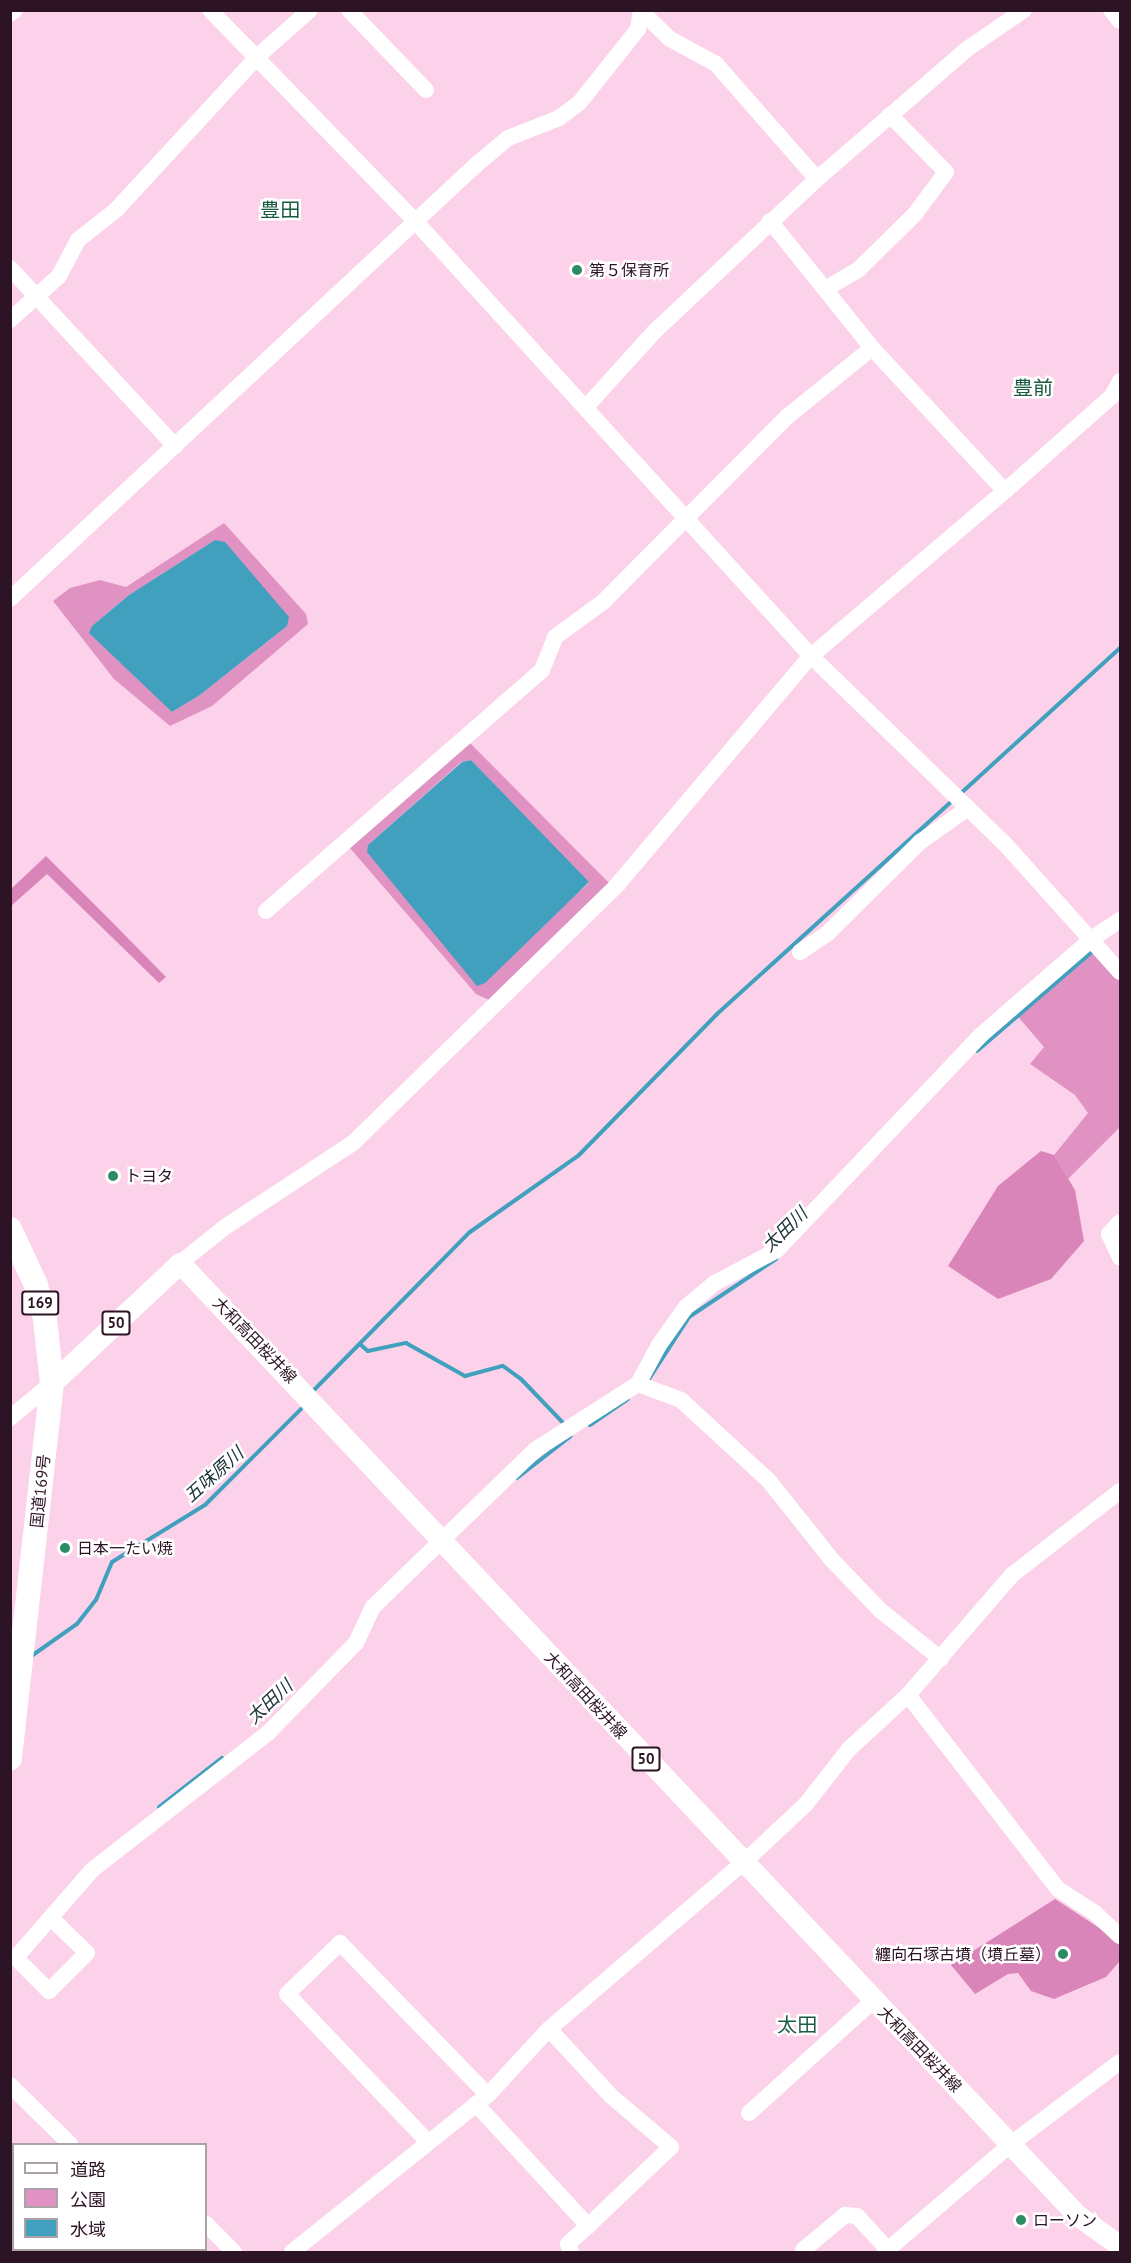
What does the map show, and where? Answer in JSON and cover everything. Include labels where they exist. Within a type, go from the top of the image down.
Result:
[{"type":"highway","name":"国道169号","points":[[10,1229],[42,1308],[52,1383],[10,1760]]},
{"type":"main road","name":"50","points":[[52,1383],[180,1263]]},
{"type":"main road","name":"大和高田桜井線","points":[[180,1263],[1077,2215],[1120,2246]]},
{"type":"street","points":[[10,14],[15,10]]},
{"type":"street","points":[[210,10],[258,56],[416,222],[587,406],[811,656],[968,808],[1093,938],[1120,972]]},
{"type":"street","points":[[10,321],[59,276],[78,240],[116,210],[258,56],[310,10]]},
{"type":"street","points":[[349,10],[426,90]]},
{"type":"street","points":[[587,406],[654,332],[817,179],[967,49],[1024,10]]},
{"type":"street","points":[[1111,10],[1120,21]]},
{"type":"street","points":[[641,11],[670,39],[716,64],[817,179]]},
{"type":"street","points":[[10,599],[508,138],[559,118],[580,102],[638,29],[641,11]]},
{"type":"street","points":[[825,290],[858,270],[915,214],[946,172],[890,115]]},
{"type":"street","points":[[770,222],[872,348],[1005,491]]},
{"type":"street","points":[[10,268],[176,446]]},
{"type":"street","points":[[266,911],[542,670],[555,637],[603,602],[788,416],[872,348]]},
{"type":"street","points":[[180,1263],[225,1227],[353,1143],[618,884],[811,656],[1005,491],[1112,396],[1120,381]]},
{"type":"street","points":[[800,952],[827,934],[920,842],[968,808]]},
{"type":"street","points":[[51,1918],[92,1870],[269,1732],[356,1643],[373,1607],[535,1450],[638,1384],[659,1345],[686,1307],[715,1283],[777,1250],[973,1043],[1093,938],[1120,920]]},
{"type":"street","points":[[1120,1222],[1109,1234],[1120,1258]]},
{"type":"street","points":[[16,1414],[52,1383]]},
{"type":"street","points":[[638,1384],[681,1400],[769,1481],[832,1560],[886,1616],[941,1659]]},
{"type":"street","points":[[16,1414],[35,1411],[46,1438]]},
{"type":"street","points":[[292,2253],[482,2100],[549,2029],[743,1863],[806,1804],[849,1749],[908,1695],[1012,1575],[1120,1491]]},
{"type":"street","points":[[908,1695],[1058,1889],[1095,1913],[1120,1936]]},
{"type":"street","points":[[428,2142],[287,1994],[340,1943],[482,2100],[588,2226]]},
{"type":"street","points":[[749,2113],[873,2000]]},
{"type":"street","points":[[549,2029],[611,2096],[671,2146],[568,2244],[571,2253]]},
{"type":"street","points":[[803,2250],[845,2215],[856,2217],[892,2250],[1011,2144],[1120,2062]]},
{"type":"street","points":[[10,2085],[68,2143]]},
{"type":"street","points":[[207,2225],[234,2253]]},
{"type":"green space","points":[[224,523],[306,614],[308,624],[212,706],[170,726],[114,679],[53,601],[70,588],[100,580],[126,587]],"holes":[[[215,540],[287,626],[200,695],[172,712],[92,626],[129,595]]]},
{"type":"green space","points":[[463,743],[471,744],[609,883],[489,1000],[476,994],[349,847]],"holes":[[[471,760],[589,883],[540,926],[368,852],[368,845],[461,762]]]},
{"type":"green space","points":[[1090,946],[1120,980],[1120,1127],[1068,1179],[1054,1155],[1088,1113],[1075,1095],[1030,1064],[1044,1047],[1014,1012]]},
{"type":"shaded area","points":[[46,856],[166,977],[159,983],[47,874],[11,906],[11,889]]},
{"type":"shaded area","points":[[1041,1151],[1054,1155],[1075,1190],[1084,1241],[1051,1279],[998,1299],[948,1266],[998,1186]]},
{"type":"shaded area","points":[[1055,1899],[1110,1935],[1120,1946],[1120,1961],[1106,1977],[1054,1999],[1031,1991],[1018,1973],[1008,1974],[975,1994],[951,1965]]},
{"type":"water","points":[[215,540],[225,542],[289,617],[287,626],[200,695],[172,712],[89,633],[92,626],[129,595]]},
{"type":"water","points":[[471,760],[589,882],[485,983],[477,986],[367,852],[368,845],[462,762]]},
{"type":"waterway","points":[[959,795],[1120,648]]},
{"type":"waterway","points":[[314,1390],[470,1232],[579,1155],[717,1014],[953,800]]},
{"type":"waterway","name":"太田川","points":[[977,1051],[1094,950]]},
{"type":"waterway","name":"太田川","points":[[649,1379],[689,1317],[776,1259]]},
{"type":"waterway","name":"五味原川","points":[[361,1345],[368,1351],[406,1343],[465,1376],[503,1366],[521,1379],[566,1426]]},
{"type":"waterway","name":"太田川","points":[[590,1425],[628,1399]]},
{"type":"waterway","name":"五味原川","points":[[30,1657],[77,1624],[96,1600],[112,1562],[205,1505],[301,1409]]},
{"type":"waterway","name":"太田川","points":[[517,1478],[571,1436]]},
{"type":"waterway","name":"太田川","points":[[159,1807],[222,1758]]},
{"type":"place","name":"第５保育所","points":[[577,270]]},
{"type":"place","name":"トヨタ","points":[[113,1176]]},
{"type":"place","name":"日本一たい焼","points":[[65,1548]]},
{"type":"place","name":"纏向石塚古墳（墳丘墓）","points":[[1063,1954]]},
{"type":"place","name":"ローソン","points":[[1021,2220]]},
{"type":"district","name":"豊田","points":[[280,210]]},
{"type":"district","name":"豊前","points":[[1033,388]]},
{"type":"district","name":"太田","points":[[797,2025]]}]
